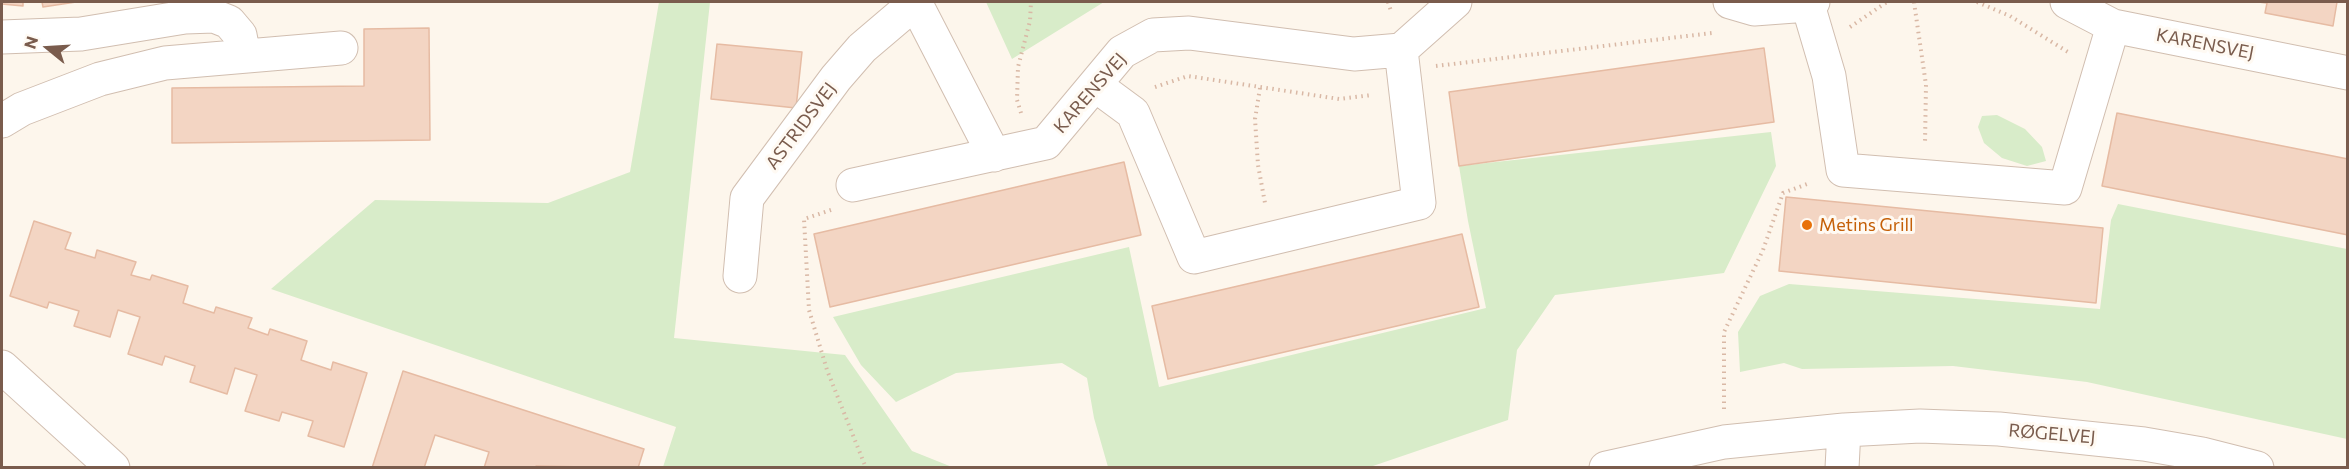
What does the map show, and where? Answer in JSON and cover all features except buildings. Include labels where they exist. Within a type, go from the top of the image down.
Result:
[{"type":"street","name":"ASTRIDSVEJ","points":[[740,276],[747,198],[836,78],[862,48],[915,2],[994,155]]},
{"type":"street","points":[[1107,94],[1133,113],[1194,257],[1419,203],[1403,71],[1455,2]]},
{"type":"street","points":[[1730,2],[1754,9],[1811,3],[1829,76],[1843,170],[2065,188],[2113,26]]},
{"type":"street","name":"KARENSVEJ","points":[[2067,2],[2113,26],[2348,73]]},
{"type":"street","points":[[2,37],[81,34],[185,17],[214,16],[230,22],[240,35],[244,56]]},
{"type":"street","name":"KARENSVEJ","points":[[853,186],[1046,143],[1107,94],[1122,52],[1154,35],[1189,33],[1354,54],[1403,71]]},
{"type":"street","points":[[2,121],[22,109],[100,79],[165,63],[341,48]]},
{"type":"street","points":[[2,368],[113,468]]},
{"type":"street","name":"RØGELVEJ","points":[[1606,468],[1724,442],[1844,429],[1920,426],[1999,429],[2144,444],[2201,461],[2257,468]]},
{"type":"street","points":[[1842,468],[1844,429]]},
{"type":"path","points":[[1028,147],[1017,100],[1018,67],[1030,21],[1031,2]]},
{"type":"path","points":[[1914,2],[1926,85],[1924,177]]},
{"type":"path","points":[[1977,2],[2010,16],[2099,72]]},
{"type":"path","points":[[1107,94],[1144,90],[1188,76],[1339,99],[1403,71],[1719,32]]},
{"type":"path","points":[[1260,88],[1255,118],[1258,165],[1272,238]]},
{"type":"path","points":[[1724,442],[1724,332],[1763,250],[1783,194],[1843,170]]},
{"type":"path","points":[[853,186],[855,202],[804,219],[809,310],[826,370],[866,468]]},
{"type":"green space","points":[[659,2],[710,2],[674,338],[845,355],[912,451],[952,467],[663,467],[676,427],[271,289],[375,200],[548,203],[630,172]]},
{"type":"green space","points":[[986,2],[1104,2],[1012,59]]},
{"type":"green space","points":[[1997,115],[2025,129],[2042,147],[2046,161],[2027,166],[2002,158],[1984,143],[1978,127],[1982,116]]},
{"type":"green space","points":[[1771,132],[1776,166],[1724,273],[1555,295],[1517,350],[1508,420],[1370,467],[1108,467],[1094,418],[1087,378],[1062,363],[956,373],[896,402],[861,365],[833,317],[1129,247],[1159,387],[1486,308],[1459,166]]},
{"type":"green space","points":[[2118,204],[2347,249],[2347,439],[2087,382],[1953,366],[1802,369],[1784,363],[1740,372],[1738,332],[1760,296],[1789,284],[2100,309],[2111,220]]},
{"type":"place","name":"Metins Grill","points":[[1807,225]]}]
